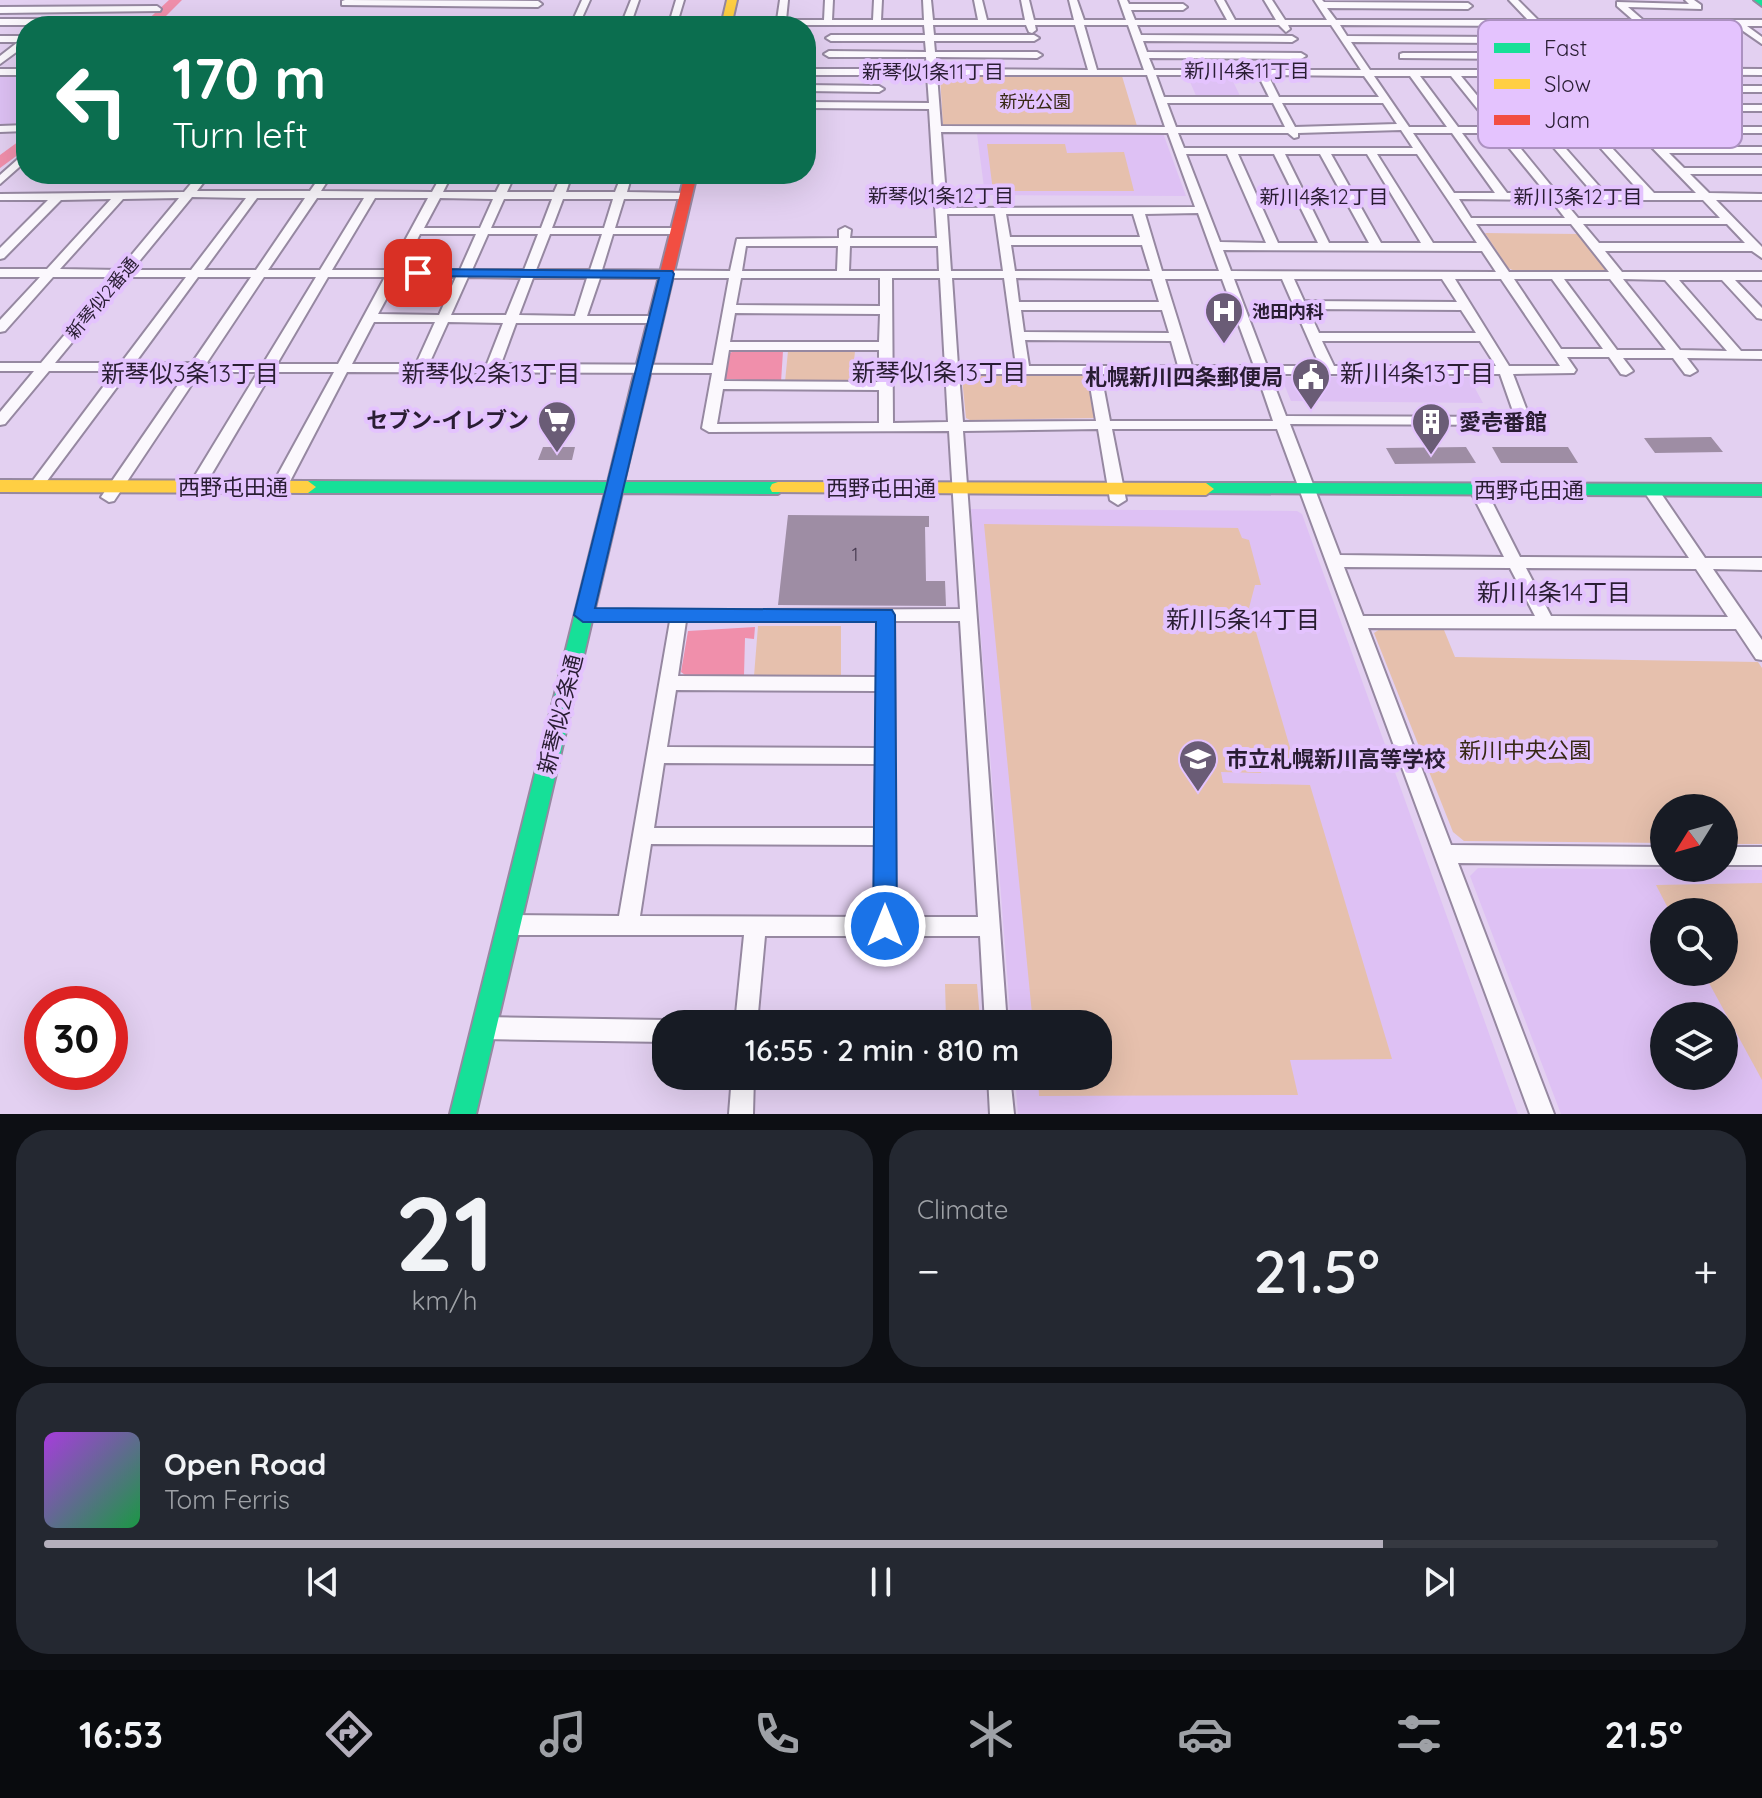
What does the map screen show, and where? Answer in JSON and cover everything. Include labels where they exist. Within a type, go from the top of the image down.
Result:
[{"type":"street","points":[[55,16],[74,0]]},
{"type":"street","points":[[154,16],[166,0]]},
{"type":"street","points":[[827,72],[831,38],[829,0]]},
{"type":"street","points":[[877,21],[878,0]]},
{"type":"street","points":[[927,0],[995,1010]]},
{"type":"street","points":[[978,0],[983,21]]},
{"type":"street","points":[[1025,0],[1041,72]]},
{"type":"street","points":[[1073,0],[1093,72]]},
{"type":"street","points":[[1220,0],[1232,22]]},
{"type":"street","points":[[1268,0],[1312,73]]},
{"type":"street","points":[[1513,0],[1533,20]]},
{"type":"street","points":[[1638,20],[1620,4],[1698,7],[1689,0]]},
{"type":"street","points":[[347,2],[539,2]]},
{"type":"street","points":[[1320,3],[1466,3],[1481,20]]},
{"type":"street","points":[[953,370],[1569,370],[1320,3]]},
{"type":"street","points":[[816,22],[1079,21],[1127,10],[1181,4],[1190,22]]},
{"type":"street","points":[[1658,4],[1682,20]]},
{"type":"street","points":[[0,10],[157,9]]},
{"type":"street","points":[[1127,10],[1190,22],[1478,22]]},
{"type":"street","points":[[1127,10],[1542,1114]]},
{"type":"street","points":[[1742,26],[1762,41]]},
{"type":"street","points":[[831,38],[1037,55]]},
{"type":"street","points":[[829,54],[1034,38]]},
{"type":"street","points":[[1138,38],[1292,39]]},
{"type":"street","points":[[1345,39],[1478,40]]},
{"type":"street","points":[[1390,40],[1504,197]]},
{"type":"street","points":[[1144,55],[1301,56]]},
{"type":"street","points":[[1403,56],[1478,56]]},
{"type":"street","points":[[1742,66],[1762,86]]},
{"type":"street","points":[[816,72],[1478,73]]},
{"type":"street","points":[[879,72],[879,106]]},
{"type":"street","points":[[1742,72],[1762,72]]},
{"type":"street","points":[[1262,73],[1303,151]]},
{"type":"street","points":[[1454,73],[1478,103]]},
{"type":"street","points":[[1742,86],[1762,86]]},
{"type":"street","points":[[816,88],[879,89]]},
{"type":"street","points":[[1160,100],[1386,100]]},
{"type":"street","points":[[816,105],[935,106]]},
{"type":"street","points":[[937,129],[1478,130]]},
{"type":"street","points":[[1514,148],[1690,371]]},
{"type":"street","points":[[1560,148],[1602,197]]},
{"type":"street","points":[[1606,148],[1651,197]]},
{"type":"street","points":[[1660,150],[1762,150]]},
{"type":"street","points":[[1660,150],[1758,250]]},
{"type":"street","points":[[1180,151],[1421,151]]},
{"type":"street","points":[[1231,151],[1273,245]]},
{"type":"street","points":[[1278,151],[1325,246]]},
{"type":"street","points":[[1324,151],[1377,246]]},
{"type":"street","points":[[1370,151],[1429,246]]},
{"type":"street","points":[[0,181],[16,165]]},
{"type":"street","points":[[1680,171],[1762,171]]},
{"type":"street","points":[[9,172],[16,172]]},
{"type":"street","name":"新琴似2番通","points":[[0,421],[197,184]]},
{"type":"street","points":[[112,492],[320,184]]},
{"type":"street","points":[[279,487],[442,184]]},
{"type":"street","points":[[420,369],[505,184]]},
{"type":"street","points":[[492,369],[563,184]]},
{"type":"street","points":[[580,319],[624,184]]},
{"type":"street","name":"新琴似2条通","points":[[463,1114],[688,184]]},
{"type":"street","points":[[1748,185],[1761,198]]},
{"type":"street","points":[[36,486],[254,194]]},
{"type":"street","points":[[0,197],[254,194],[685,196]]},
{"type":"street","points":[[196,487],[372,194]]},
{"type":"street","points":[[0,255],[58,196]]},
{"type":"street","points":[[0,328],[120,196]]},
{"type":"street","points":[[1451,196],[1761,198]]},
{"type":"street","points":[[941,211],[1202,210]]},
{"type":"street","points":[[1000,211],[1023,370]]},
{"type":"street","points":[[1138,211],[1187,372]]},
{"type":"street","points":[[1468,221],[1730,221]]},
{"type":"street","points":[[417,231],[677,231]]},
{"type":"street","points":[[944,242],[844,236],[741,242],[709,428],[886,429],[957,424],[1524,421],[1505,370],[1446,275]]},
{"type":"street","points":[[843,274],[844,236]]},
{"type":"street","points":[[1005,241],[1147,241]]},
{"type":"street","points":[[1215,246],[1485,247]]},
{"type":"street","points":[[1351,246],[1366,275]]},
{"type":"street","points":[[1595,247],[1758,250]]},
{"type":"street","points":[[0,273],[1762,276]]},
{"type":"street","points":[[886,274],[886,429]]},
{"type":"street","points":[[1286,275],[1329,370]]},
{"type":"street","points":[[1555,275],[1626,371]]},
{"type":"street","points":[[1669,276],[1738,355]]},
{"type":"street","points":[[1725,276],[1762,315]]},
{"type":"street","points":[[1300,305],[1465,306]]},
{"type":"street","points":[[1013,306],[1167,306]]},
{"type":"street","points":[[731,309],[886,310]]},
{"type":"street","points":[[370,318],[655,320]]},
{"type":"street","points":[[1017,336],[1176,337]]},
{"type":"street","points":[[1315,337],[1484,337]]},
{"type":"street","points":[[724,346],[886,346]]},
{"type":"street","points":[[1558,353],[1762,355]]},
{"type":"street","points":[[0,367],[720,369]]},
{"type":"street","points":[[1094,371],[1117,494]]},
{"type":"street","points":[[718,385],[885,386]]},
{"type":"street","name":"西野屯田通","points":[[0,486],[112,492],[1481,496],[1654,495],[1762,490]]},
{"type":"street","name":"西野屯田通","points":[[0,496],[196,487],[613,492]]},
{"type":"street","points":[[1654,495],[1762,654]]},
{"type":"street","name":"西野屯田通","points":[[1654,495],[1762,500]]},
{"type":"street","points":[[1481,496],[1547,624]]},
{"type":"street","points":[[1333,561],[1762,564]]},
{"type":"street","points":[[583,615],[969,615]]},
{"type":"street","points":[[628,926],[679,615]]},
{"type":"street","points":[[885,926],[886,615]]},
{"type":"street","points":[[1356,622],[1741,623]]},
{"type":"street","points":[[669,683],[885,684]]},
{"type":"street","points":[[657,755],[886,756]]},
{"type":"street","points":[[643,836],[886,837]]},
{"type":"street","points":[[1444,854],[1650,856]]},
{"type":"street","points":[[1738,856],[1762,856]]},
{"type":"street","points":[[509,925],[989,927]]},
{"type":"street","points":[[747,1010],[755,926]]},
{"type":"street","points":[[484,1028],[652,1031]]},
{"type":"street","points":[[741,1114],[742,1090]]},
{"type":"street","points":[[1000,1090],[1002,1114]]},
{"type":"shaded area","points":[[16,74],[16,124],[0,125],[0,75]]},
{"type":"shaded area","points":[[1187,75],[1230,75],[1241,98],[1197,98]]},
{"type":"shaded area","points":[[1163,133],[1186,196],[985,195],[977,134]]},
{"type":"shaded area","points":[[734,351],[783,351],[781,382],[725,379],[728,354]]},
{"type":"shaded area","points":[[1281,377],[1469,377],[1483,403],[1291,401]]},
{"type":"shaded area","name":"市立札幌新川高等学校","points":[[971,509],[1297,511],[1302,514],[1518,1114],[1018,1114],[1016,1090],[1112,1090],[1112,1010],[1010,1010]]},
{"type":"shaded area","points":[[755,627],[754,639],[745,638],[744,675],[685,675],[681,672],[688,631]]},
{"type":"shaded area","points":[[1478,868],[1650,869],[1650,882],[1738,882],[1738,870],[1762,870],[1762,1114],[1561,1114],[1470,876]]},
{"type":"green space","name":"新光公園","points":[[940,75],[1122,76],[1137,126],[943,126]]},
{"type":"green space","points":[[987,144],[1065,144],[1067,153],[1124,152],[1134,191],[993,191]]},
{"type":"green space","points":[[1485,233],[1580,234],[1609,270],[1515,271],[1508,268]]},
{"type":"green space","points":[[788,351],[855,351],[852,382],[785,382]]},
{"type":"green space","points":[[967,375],[1085,376],[1097,418],[970,420],[966,418],[962,378]]},
{"type":"green space","name":"市立札幌新川高等学校","points":[[984,524],[1238,528],[1242,538],[1249,540],[1261,585],[1255,585],[1249,608],[1296,768],[1262,768],[1261,773],[1221,772],[1223,783],[1310,785],[1392,1059],[1290,1060],[1298,1095],[1039,1096],[1039,1090],[1112,1090],[1112,1010],[1032,1010]]},
{"type":"green space","points":[[758,626],[841,626],[841,676],[754,676]]},
{"type":"green space","name":"新川中央公園","points":[[1383,627],[1444,630],[1455,657],[1758,662],[1762,668],[1762,844],[1738,844],[1738,794],[1650,794],[1650,843],[1464,841],[1453,832],[1374,633]]},
{"type":"green space","points":[[1762,883],[1762,1080],[1738,1036],[1738,1002],[1719,1002],[1711,986],[1738,986],[1738,898],[1663,898],[1656,885]]},
{"type":"green space","points":[[945,984],[977,984],[979,1010],[946,1010]]},
{"type":"building","points":[[1711,437],[1723,452],[1655,453],[1644,438]]},
{"type":"building","name":"セブン-イレブン","points":[[543,447],[575,447],[572,460],[538,460]]},
{"type":"building","name":"愛壱番館","points":[[1466,447],[1476,463],[1395,464],[1386,448]]},
{"type":"building","points":[[1492,447],[1568,447],[1578,463],[1501,463]]},
{"type":"building","points":[[788,515],[929,516],[929,527],[925,527],[926,581],[945,581],[946,606],[778,605]]},
{"type":"waterway","points":[[159,16],[176,0]]},
{"type":"waterway","points":[[0,163],[16,149]]},
{"type":"traffic: fast","points":[[1759,0],[1762,3]]},
{"type":"traffic: fast","points":[[463,1114],[640,383]]},
{"type":"traffic: fast","points":[[308,487],[778,488]]},
{"type":"traffic: fast","points":[[1206,489],[1762,490]]},
{"type":"traffic: slow","points":[[728,16],[732,0]]},
{"type":"traffic: slow","points":[[0,486],[308,487]]},
{"type":"traffic: slow","points":[[778,488],[1206,489]]},
{"type":"traffic: jam","points":[[640,383],[689,184]]},
{"type":"place","name":"池田内科","points":[[1224,345]]},
{"type":"place","name":"札幌新川四条郵便局","points":[[1311,411]]},
{"type":"place","name":"セブン-イレブン","points":[[557,454]]},
{"type":"place","name":"愛壱番館","points":[[1431,456]]},
{"type":"place","name":"市立札幌新川高等学校","points":[[1198,793]]},
{"type":"district","name":"新川4条11丁目","points":[[1247,70]]},
{"type":"district","name":"新琴似1条11丁目","points":[[933,71]]},
{"type":"district","name":"新琴似1条12丁目","points":[[941,195]]},
{"type":"district","name":"新川4条12丁目","points":[[1324,196]]},
{"type":"district","name":"新川3条12丁目","points":[[1578,196]]},
{"type":"district","name":"新琴似1条13丁目","points":[[939,372]]},
{"type":"district","name":"新琴似3条13丁目","points":[[190,373]]},
{"type":"district","name":"新琴似2条13丁目","points":[[491,373]]},
{"type":"district","name":"新川4条13丁目","points":[[1417,373]]},
{"type":"district","name":"新川4条14丁目","points":[[1554,592]]},
{"type":"district","name":"新川5条14丁目","points":[[1243,619]]},
{"type":"route","points":[[418,273],[667,274],[583,615],[886,615],[885,926]]}]
